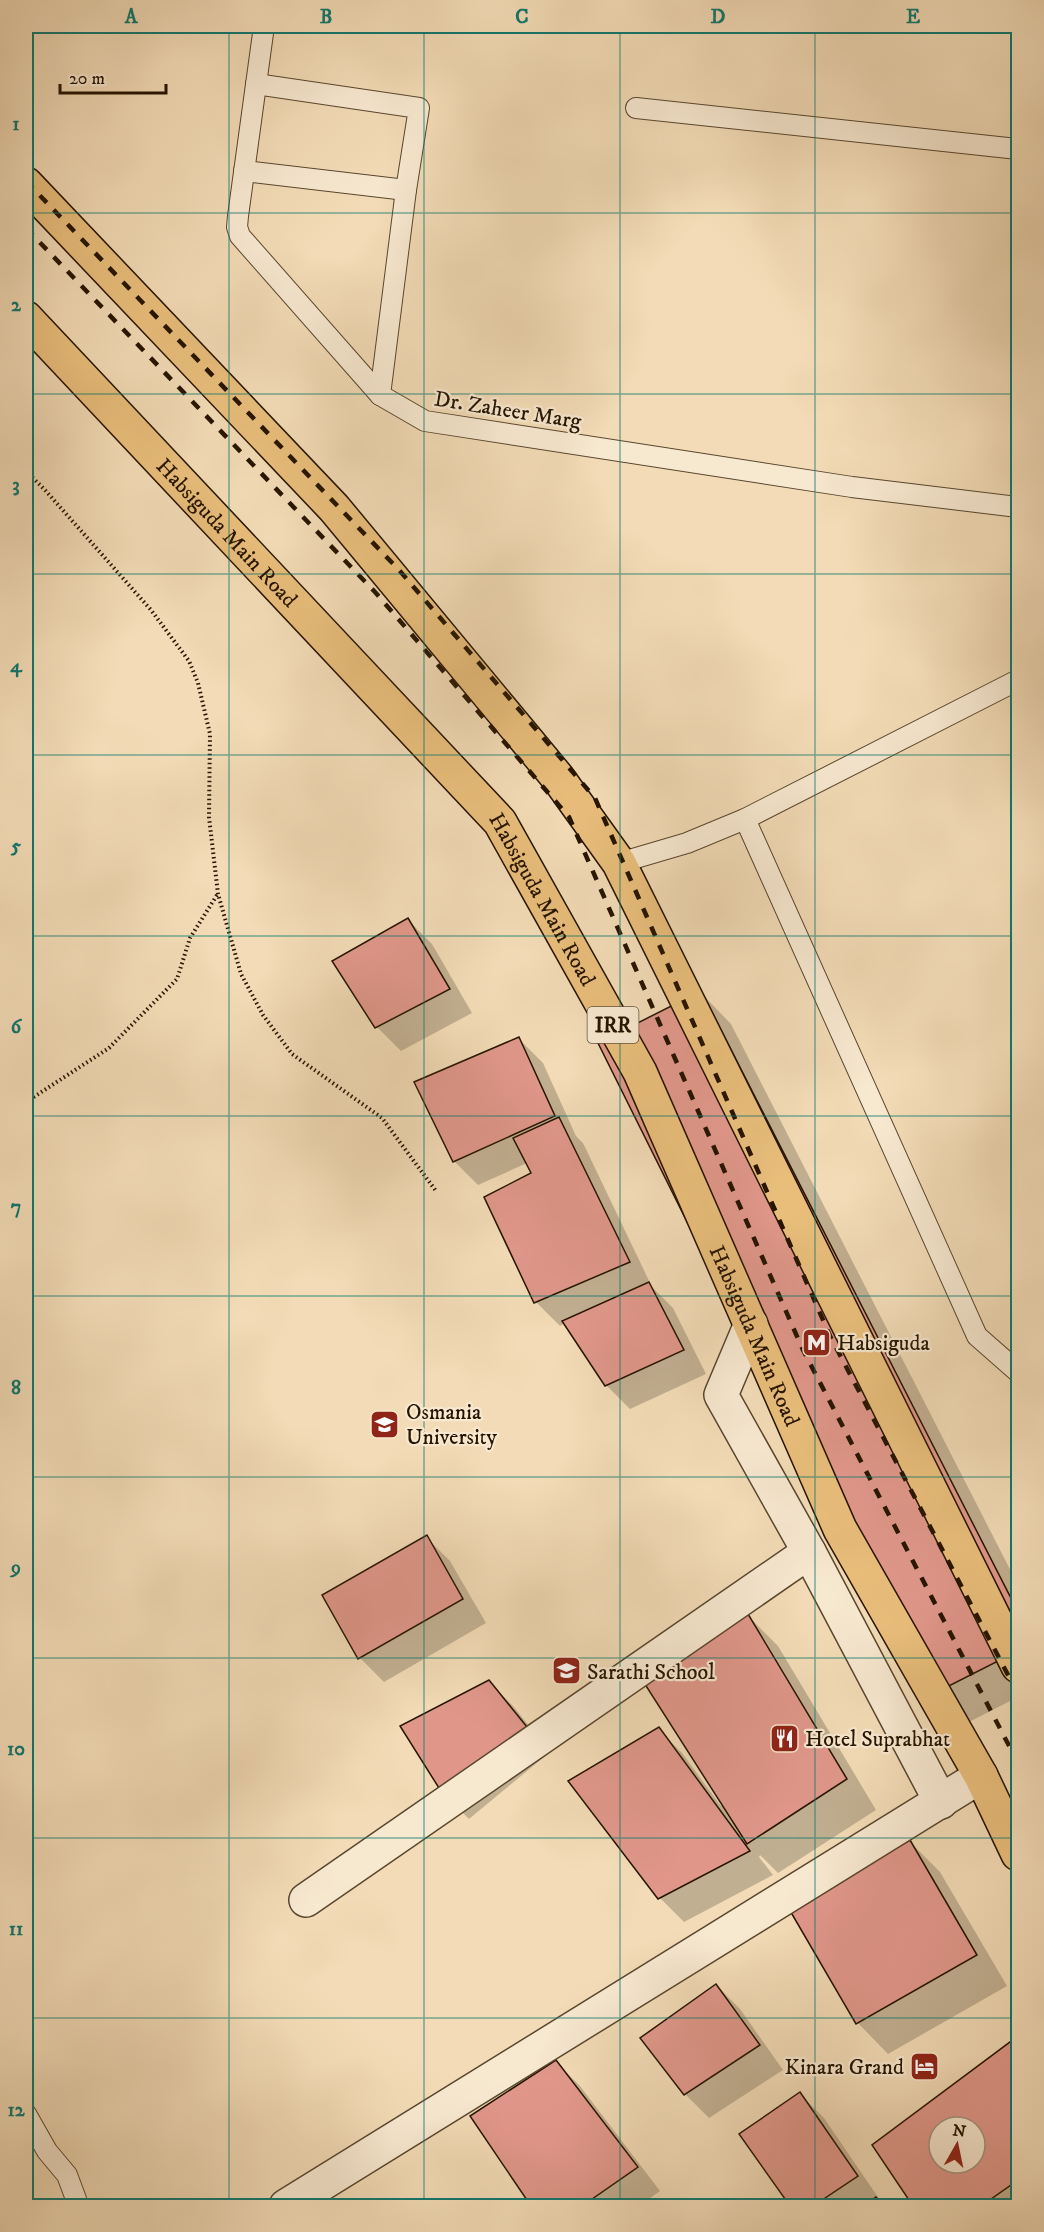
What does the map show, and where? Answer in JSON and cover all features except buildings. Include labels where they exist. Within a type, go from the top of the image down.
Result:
[{"type":"main road","points":[[26,184],[334,508],[558,778],[619,863],[1018,1666]]},
{"type":"main road","name":"Habsiguda Main Road","points":[[26,318],[500,822],[640,1072],[840,1529],[981,1776],[1018,1854]]},
{"type":"street","points":[[750,1324],[721,1395],[809,1551],[941,1802]]},
{"type":"street","points":[[306,1900],[809,1551]]},
{"type":"street","points":[[286,2206],[981,1776]]},
{"type":"lane","name":"Dr. Zaheer Marg","points":[[264,26],[237,227],[240,236],[380,395],[425,422],[841,485],[1018,507]]},
{"type":"lane","points":[[256,84],[419,108],[406,190],[380,395]]},
{"type":"lane","points":[[636,108],[1018,149]]},
{"type":"lane","points":[[244,171],[406,190]]},
{"type":"lane","points":[[619,863],[687,843],[745,819],[1018,680]]},
{"type":"lane","points":[[745,819],[977,1336],[1018,1372]]},
{"type":"lane","points":[[26,2114],[47,2151],[67,2175],[76,2199],[72,2206]]},
{"type":"path","points":[[26,471],[144,602],[172,635],[189,661],[198,683],[210,734],[209,817],[218,894],[241,974],[263,1015],[292,1054],[382,1118],[436,1191]]},
{"type":"path","points":[[26,1102],[109,1048],[177,979],[190,938],[218,894]]},
{"type":"railway","points":[[26,181],[399,570],[595,798],[830,1336],[1018,1694]]},
{"type":"railway","points":[[26,228],[375,592],[569,817],[803,1350],[1018,1763]]},
{"type":"place","name":"Habsiguda","points":[[816,1342]]},
{"type":"place","name":"Osmania University","points":[[385,1424]]},
{"type":"place","name":"Sarathi School","points":[[566,1671]]},
{"type":"place","name":"Hotel Suprabhat","points":[[784,1738]]},
{"type":"place","name":"Kinara Grand","points":[[925,2066]]}]
